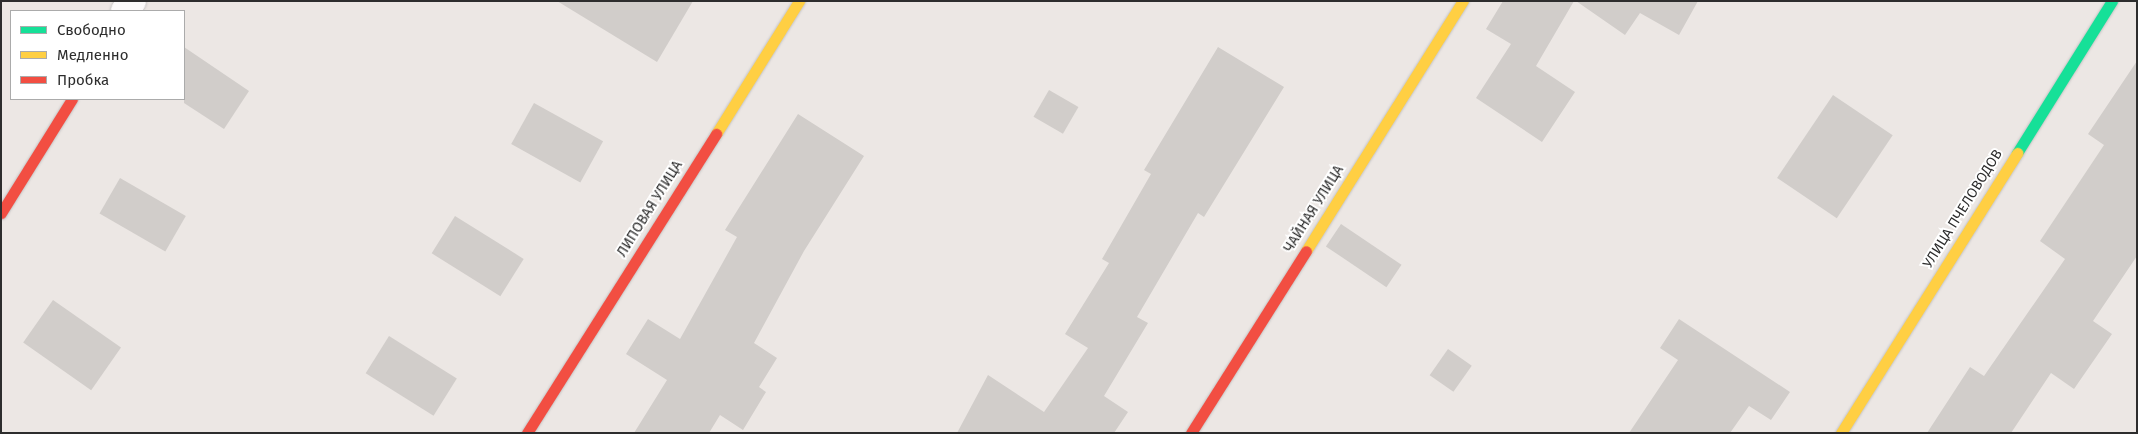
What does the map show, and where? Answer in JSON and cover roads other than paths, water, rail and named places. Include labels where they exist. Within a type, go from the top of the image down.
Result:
[{"type":"street","name":"ЛИПОВАЯ УЛИЦА","points":[[527,433],[799,1]]},
{"type":"street","name":"ЧАЙНАЯ УЛИЦА","points":[[1191,433],[1464,1]]},
{"type":"street","name":"УЛИЦА ПЧЕЛОВОДОВ","points":[[1841,433],[2112,1]]},
{"type":"street","points":[[1,213],[71,100]]}]
